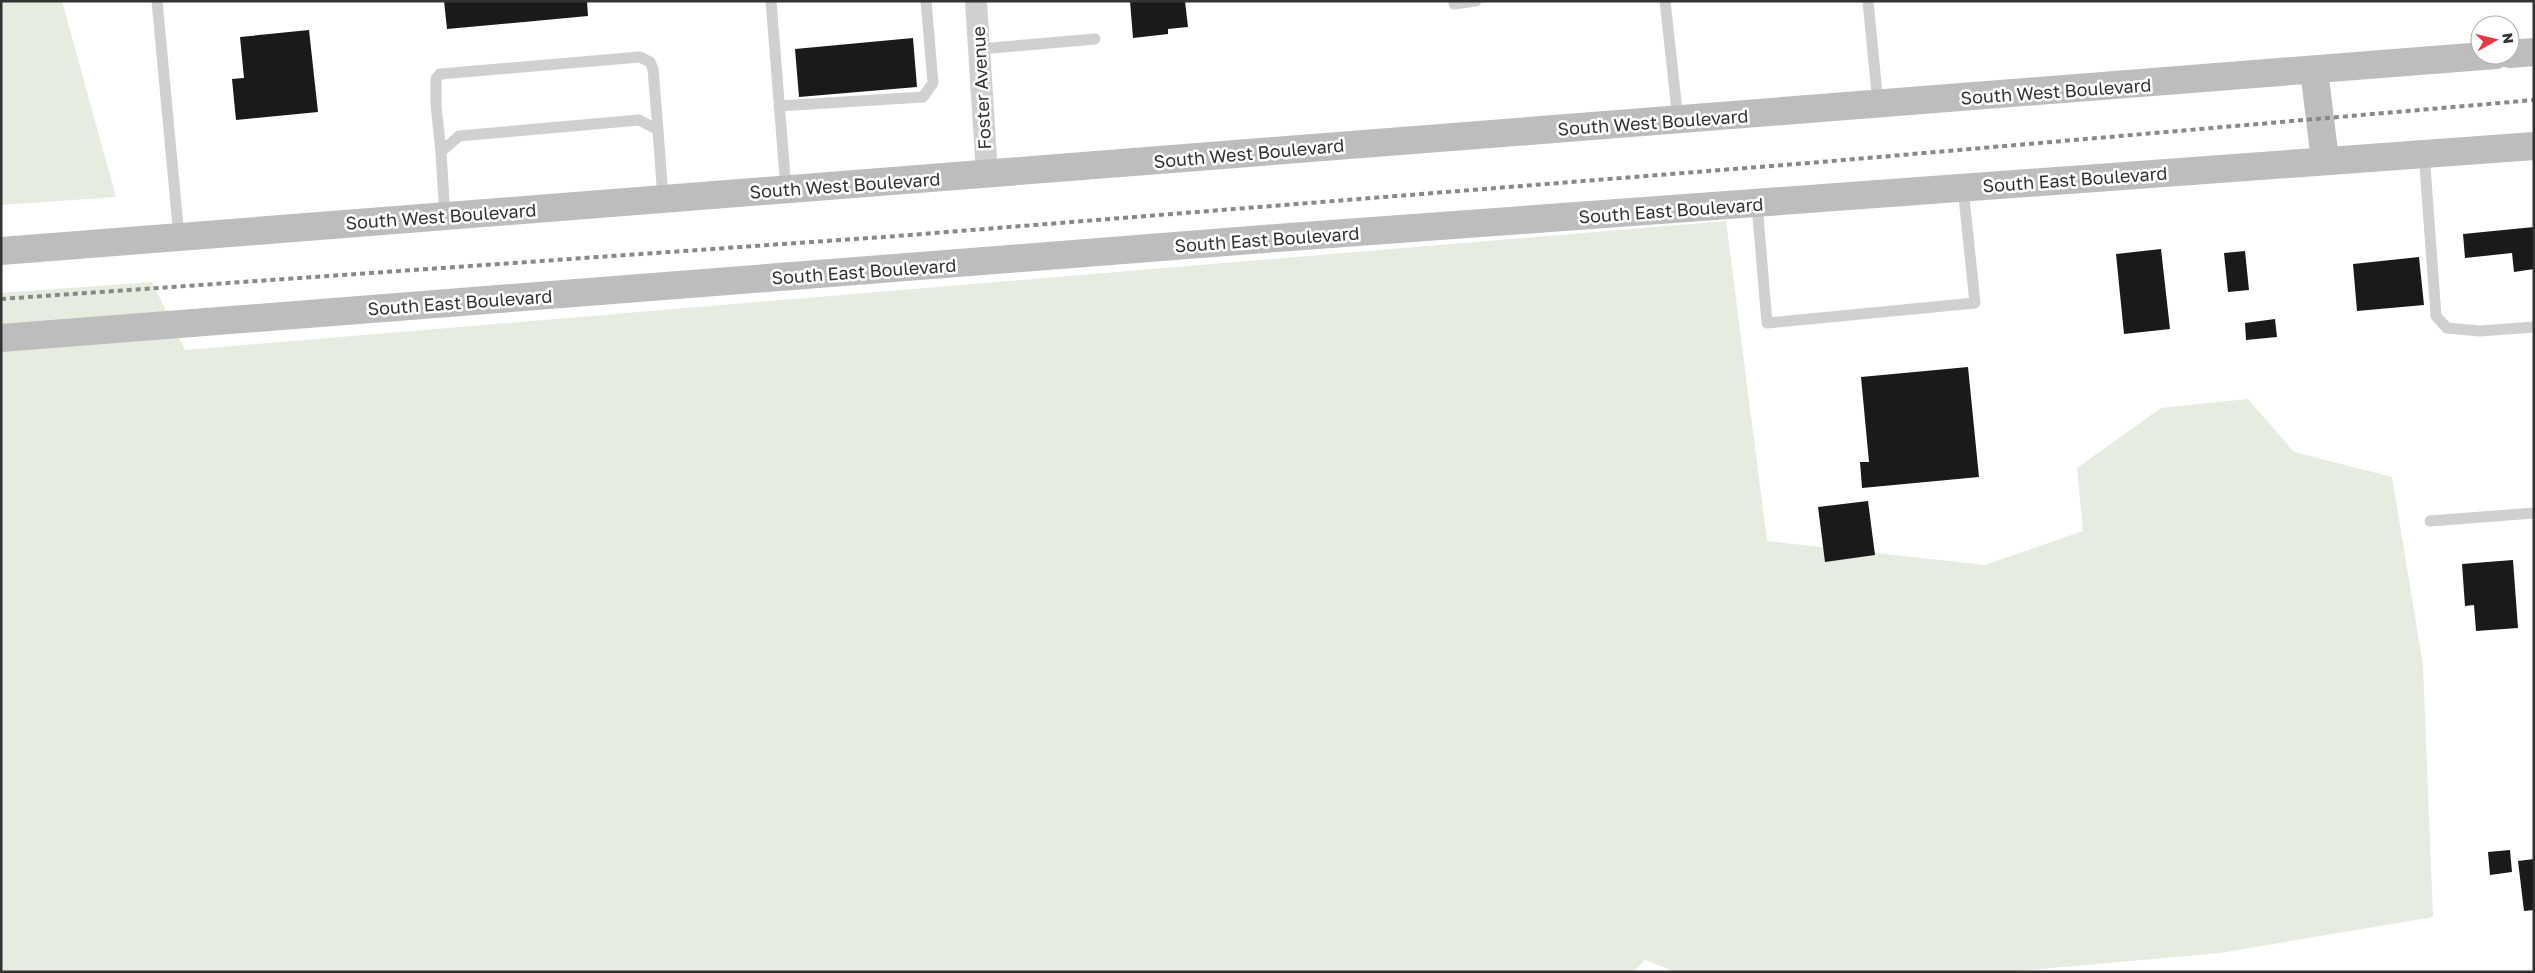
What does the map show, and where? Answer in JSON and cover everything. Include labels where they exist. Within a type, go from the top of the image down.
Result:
[{"type":"main road","points":[[2520,53],[2534,52]]},
{"type":"main road","name":"South West Boulevard","points":[[1,250],[2470,57]]},
{"type":"main road","points":[[2314,70],[2325,160]]},
{"type":"main road","name":"South East Boulevard","points":[[1,338],[1250,240],[2534,146]]},
{"type":"street","name":"Foster Avenue","points":[[976,1],[987,174]]},
{"type":"lane","points":[[157,1],[179,237]]},
{"type":"lane","points":[[771,1],[786,190]]},
{"type":"lane","points":[[779,106],[922,97],[934,83],[926,1]]},
{"type":"lane","points":[[1454,4],[1476,1]]},
{"type":"lane","points":[[1665,1],[1678,120]]},
{"type":"lane","points":[[1868,1],[1878,104]]},
{"type":"lane","points":[[980,48],[1095,39]]},
{"type":"lane","points":[[444,216],[441,152],[436,105],[436,79],[440,74],[447,73],[644,58],[650,62],[653,69],[663,199]]},
{"type":"lane","points":[[441,152],[459,136],[639,120],[658,130]]},
{"type":"lane","points":[[2424,154],[2436,316],[2448,328],[2480,331],[2534,328]]},
{"type":"lane","points":[[1757,204],[1767,323],[1975,303],[1963,188]]},
{"type":"lane","points":[[2430,521],[2534,513]]},
{"type":"shaded area","points":[[1,1],[62,1],[116,197],[1,205]]},
{"type":"shaded area","points":[[1726,221],[1767,541],[1985,565],[2083,531],[2077,468],[2161,408],[2248,399],[2294,452],[2392,477],[2423,665],[2433,917],[2220,953],[2006,972],[1676,972],[1645,960],[1633,972],[1,972],[1,293],[152,282],[185,350]]},
{"type":"building","points":[[444,1],[587,1],[588,16],[447,29]]},
{"type":"building","points":[[1130,1],[1185,1],[1188,27],[1168,29],[1168,34],[1133,38]]},
{"type":"building","points":[[309,30],[318,112],[236,120],[232,79],[244,78],[240,37]]},
{"type":"building","points":[[913,38],[917,87],[799,97],[795,49]]},
{"type":"building","points":[[2534,227],[2534,269],[2514,272],[2512,253],[2465,258],[2463,234]]},
{"type":"building","points":[[2161,249],[2170,329],[2124,334],[2116,254]]},
{"type":"building","points":[[2245,251],[2249,290],[2228,292],[2224,253]]},
{"type":"building","points":[[2419,257],[2424,305],[2357,311],[2353,264]]},
{"type":"building","points":[[2275,319],[2277,337],[2246,340],[2245,323]]},
{"type":"building","points":[[1968,367],[1979,477],[1862,488],[1860,462],[1869,462],[1861,377]]},
{"type":"building","points":[[1868,501],[1875,555],[1825,562],[1818,507]]},
{"type":"building","points":[[2513,560],[2518,628],[2476,631],[2474,605],[2465,606],[2462,564]]},
{"type":"building","points":[[2510,850],[2512,872],[2490,875],[2488,852]]},
{"type":"building","points":[[2534,859],[2534,910],[2524,911],[2518,861]]},
{"type":"railway","points":[[1,299],[897,236],[1821,162],[2534,100]]}]
